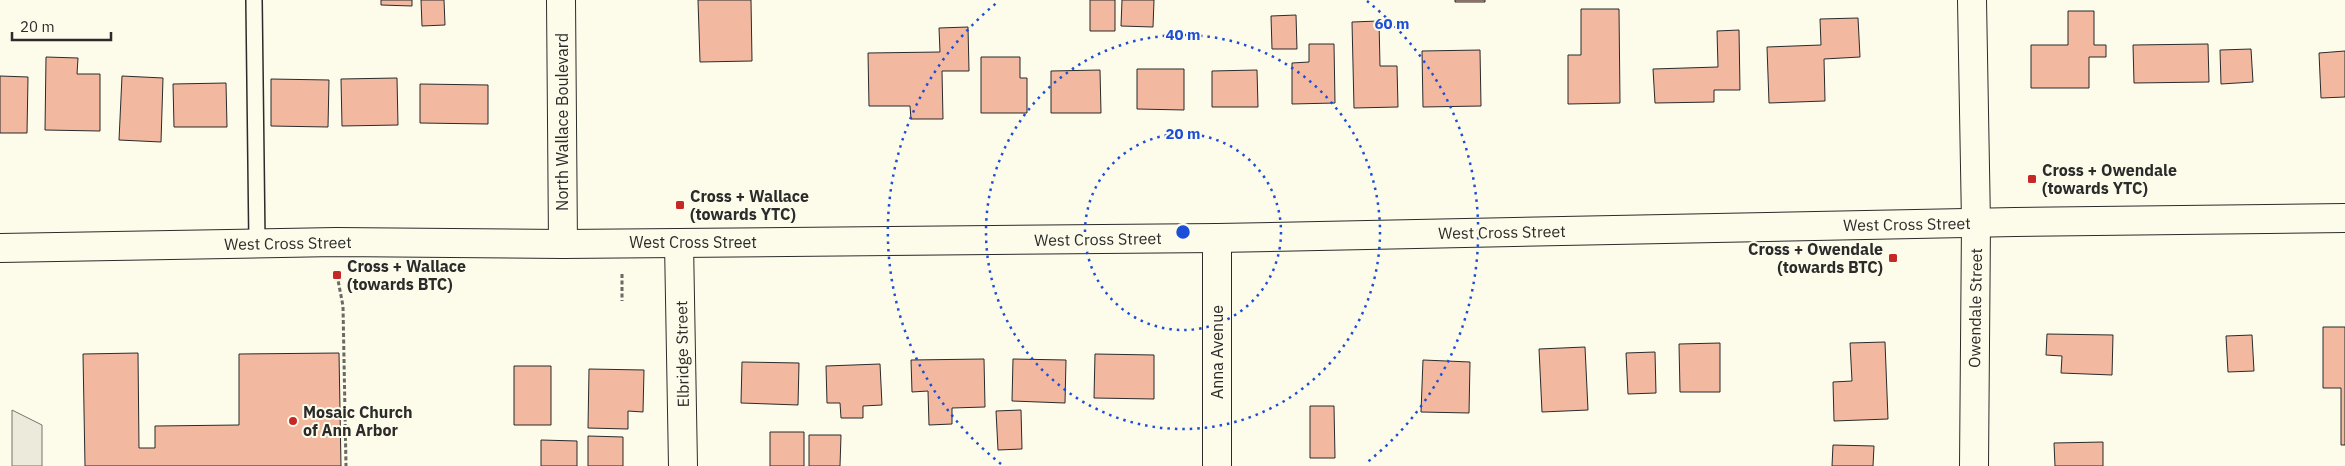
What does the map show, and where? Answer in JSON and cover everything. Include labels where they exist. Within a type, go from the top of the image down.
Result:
[{"type":"main road","name":"North Wallace Boulevard","points":[[561,0],[563,244]]},
{"type":"main road","name":"Owendale Street","points":[[1972,0],[1976,223],[1974,466]]},
{"type":"main road","name":"West Cross Street","points":[[0,248],[257,243],[563,244],[1216,238],[1976,223],[2345,218]]},
{"type":"main road","name":"Anna Avenue","points":[[1216,238],[1216,466]]},
{"type":"main road","name":"Elbridge Street","points":[[679,243],[684,466]]},
{"type":"lane","points":[[254,0],[257,243]]},
{"type":"path","points":[[622,273],[622,301]]},
{"type":"path","points":[[337,274],[343,306],[346,466]]},
{"type":"shaded area","points":[[12,410],[42,425],[42,466],[12,466]]},
{"type":"building","points":[[381,0],[412,0],[412,6],[381,5]]},
{"type":"building","points":[[421,0],[444,0],[445,25],[422,26]]},
{"type":"building","points":[[698,0],[751,0],[752,61],[700,62]]},
{"type":"building","points":[[1090,0],[1115,0],[1115,31],[1090,31]]},
{"type":"building","points":[[1122,0],[1154,0],[1153,27],[1121,26]]},
{"type":"building","points":[[1455,0],[1485,0],[1485,2],[1455,2]]},
{"type":"building","points":[[1581,9],[1619,9],[1620,103],[1568,104],[1568,55],[1581,55]]},
{"type":"building","points":[[2068,11],[2094,11],[2094,45],[2106,45],[2106,57],[2089,57],[2089,88],[2031,88],[2031,45],[2068,45]]},
{"type":"building","points":[[1296,15],[1297,49],[1272,49],[1271,16]]},
{"type":"building","points":[[1858,18],[1860,57],[1824,59],[1825,101],[1769,103],[1767,47],[1821,45],[1820,19]]},
{"type":"building","points":[[1379,21],[1380,66],[1397,66],[1398,107],[1354,108],[1352,22]]},
{"type":"building","points":[[968,27],[969,71],[942,71],[943,119],[911,119],[910,106],[869,106],[868,53],[940,52],[939,28]]},
{"type":"building","points":[[1739,30],[1740,90],[1714,90],[1714,102],[1655,103],[1653,69],[1718,67],[1717,31]]},
{"type":"building","points":[[1309,44],[1334,44],[1335,103],[1292,104],[1292,63],[1309,62]]},
{"type":"building","points":[[2208,44],[2209,82],[2134,83],[2133,45]]},
{"type":"building","points":[[2251,49],[2253,82],[2221,84],[2220,50]]},
{"type":"building","points":[[1480,50],[1481,106],[1423,107],[1422,51]]},
{"type":"building","points":[[2345,51],[2345,97],[2321,98],[2319,53]]},
{"type":"building","points":[[46,57],[78,58],[77,74],[100,74],[100,131],[45,130]]},
{"type":"building","points":[[981,57],[1020,57],[1020,78],[1027,78],[1027,113],[981,113]]},
{"type":"building","points":[[1137,69],[1184,69],[1184,110],[1137,109]]},
{"type":"building","points":[[1100,70],[1101,113],[1051,113],[1051,71]]},
{"type":"building","points":[[1257,70],[1258,107],[1212,107],[1212,71]]},
{"type":"building","points":[[0,76],[28,77],[27,133],[0,133]]},
{"type":"building","points":[[122,76],[163,78],[161,142],[119,140]]},
{"type":"building","points":[[397,78],[398,125],[342,126],[341,79]]},
{"type":"building","points":[[271,79],[329,80],[328,127],[271,126]]},
{"type":"building","points":[[226,83],[227,127],[174,127],[173,84]]},
{"type":"building","points":[[420,84],[488,85],[488,124],[420,123]]},
{"type":"building","points":[[2323,327],[2345,327],[2345,445],[2341,445],[2341,388],[2323,388]]},
{"type":"building","points":[[2047,334],[2113,335],[2112,375],[2061,373],[2062,356],[2046,355]]},
{"type":"building","points":[[2252,335],[2254,371],[2228,372],[2226,336]]},
{"type":"building","points":[[1885,342],[1888,419],[1834,421],[1833,382],[1852,381],[1850,343]]},
{"type":"building","points":[[1720,343],[1720,392],[1680,392],[1679,344]]},
{"type":"building","points":[[1585,347],[1588,410],[1542,412],[1539,349]]},
{"type":"building","points":[[1655,352],[1656,393],[1628,394],[1626,353]]},
{"type":"building","points":[[138,353],[139,448],[155,448],[155,426],[239,425],[239,354],[339,353],[341,466],[85,466],[83,354]]},
{"type":"building","points":[[1095,354],[1154,355],[1154,399],[1094,398]]},
{"type":"building","points":[[984,359],[985,407],[952,408],[952,424],[929,425],[928,391],[912,392],[911,360]]},
{"type":"building","points":[[1013,359],[1066,360],[1065,403],[1012,401]]},
{"type":"building","points":[[1423,360],[1470,362],[1469,413],[1421,412]]},
{"type":"building","points":[[742,362],[799,363],[798,405],[741,403]]},
{"type":"building","points":[[880,364],[882,405],[863,406],[863,418],[841,418],[840,403],[827,403],[826,366]]},
{"type":"building","points":[[514,366],[551,366],[551,425],[514,425]]},
{"type":"building","points":[[589,369],[644,370],[643,412],[628,411],[628,429],[588,428]]},
{"type":"building","points":[[1310,406],[1334,406],[1335,458],[1310,458]]},
{"type":"building","points":[[1021,410],[1022,449],[998,450],[996,411]]},
{"type":"building","points":[[770,432],[804,432],[804,466],[770,466]]},
{"type":"building","points":[[809,435],[841,435],[840,466],[809,466]]},
{"type":"building","points":[[588,436],[623,437],[623,466],[588,466]]},
{"type":"building","points":[[541,440],[577,441],[577,466],[541,466]]},
{"type":"building","points":[[2103,442],[2103,466],[2055,466],[2054,443]]},
{"type":"building","points":[[1833,445],[1874,446],[1873,466],[1832,466]]},
{"type":"place","name":"Cross + Owendale (towards YTC)","points":[[2032,179]]},
{"type":"place","name":"Cross + Wallace (towards YTC)","points":[[680,205]]},
{"type":"place","name":"Cross + Owendale (towards BTC)","points":[[1893,258]]},
{"type":"place","name":"Cross + Wallace (towards BTC)","points":[[337,275]]},
{"type":"place","name":"Mosaic Church of Ann Arbor","points":[[293,421]]}]
